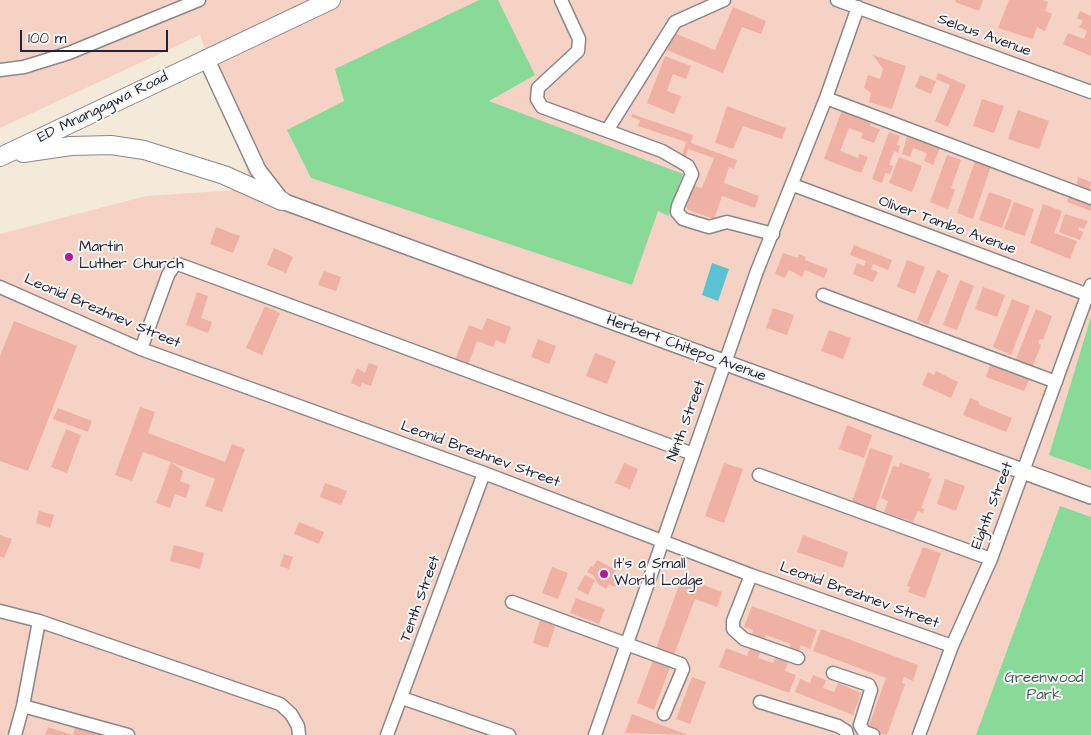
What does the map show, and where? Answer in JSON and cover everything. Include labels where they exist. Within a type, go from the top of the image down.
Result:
[{"type":"highway","name":"ED Mnangagwa Road","points":[[0,157],[331,0]]},
{"type":"highway","points":[[0,157],[71,146],[111,145],[144,150],[224,175],[282,201]]},
{"type":"main road","points":[[206,58],[258,170],[282,201]]},
{"type":"main road","name":"Herbert Chitepo Avenue","points":[[282,201],[1091,496]]},
{"type":"street","points":[[0,70],[24,67],[69,53],[199,0]]},
{"type":"street","points":[[562,0],[580,39],[578,51],[538,88],[537,99],[542,107],[608,129],[662,151],[688,166],[692,174],[677,212],[683,219],[709,227],[720,222],[727,222],[773,234]]},
{"type":"street","points":[[608,129],[675,22],[724,0]]},
{"type":"street","name":"Selous Avenue","points":[[837,0],[1091,92]]},
{"type":"street","name":"Ninth Street","points":[[595,735],[693,454],[858,7]]},
{"type":"street","points":[[826,98],[1091,198]]},
{"type":"street","name":"Oliver Tambo Avenue","points":[[792,185],[1090,292]]},
{"type":"street","points":[[141,349],[168,275],[173,267],[178,264],[693,454]]},
{"type":"street","name":"Leonid Brezhnev Street","points":[[0,287],[141,349],[484,473],[751,575],[952,646]]},
{"type":"street","name":"Eighth Street","points":[[919,735],[952,646],[991,559],[1090,292]]},
{"type":"street","points":[[823,295],[1056,382]]},
{"type":"street","name":"Tenth Street","points":[[387,735],[484,473]]},
{"type":"street","points":[[760,474],[991,559]]},
{"type":"street","points":[[751,575],[733,621],[733,629],[744,639],[798,658]]},
{"type":"street","points":[[512,602],[681,664],[683,669],[664,714]]},
{"type":"street","points":[[0,611],[39,621],[280,704],[291,714],[298,726],[299,735]]},
{"type":"street","points":[[15,735],[24,706],[39,621]]},
{"type":"street","points":[[833,673],[869,685],[871,690],[860,725],[864,732],[873,735]]},
{"type":"street","points":[[402,698],[509,735]]},
{"type":"street","points":[[760,702],[838,726],[846,731],[847,735]]},
{"type":"street","points":[[24,706],[128,735]]},
{"type":"shaded area","points":[[0,0],[1091,0],[1091,735],[0,735],[0,234],[146,196],[253,189],[200,35],[0,128]]},
{"type":"green space","points":[[479,0],[498,0],[535,75],[489,101],[683,174],[668,216],[658,211],[632,285],[311,178],[287,130],[344,101],[335,69]]},
{"type":"green space","points":[[1091,317],[1091,470],[1049,455]]},
{"type":"green space","name":"Greenwood Park","points":[[1060,506],[1091,517],[1091,735],[976,735]]},
{"type":"water","points":[[712,263],[729,269],[718,301],[702,295]]},
{"type":"building","points":[[956,0],[983,0],[979,11],[955,2]]},
{"type":"building","points":[[1009,0],[1042,0],[1048,2],[1045,11],[1052,14],[1045,31],[1037,27],[1033,39],[998,28]]},
{"type":"building","points":[[733,7],[766,21],[761,34],[742,27],[723,73],[667,50],[674,33],[715,50]]},
{"type":"building","points":[[1080,11],[1091,16],[1091,56],[1063,44],[1068,33],[1084,39],[1087,31],[1079,27],[1083,21],[1077,18]]},
{"type":"building","points":[[873,55],[906,66],[892,109],[869,102],[871,93],[864,88],[868,75],[880,79],[883,69]]},
{"type":"building","points":[[665,56],[691,66],[686,79],[673,74],[667,91],[681,96],[674,114],[647,103]]},
{"type":"building","points":[[938,73],[966,85],[948,127],[935,121],[950,85],[936,79]]},
{"type":"building","points":[[920,75],[936,81],[931,94],[915,87]]},
{"type":"building","points":[[982,99],[1004,106],[994,133],[973,126]]},
{"type":"building","points":[[727,106],[786,128],[782,139],[743,126],[733,149],[715,143]]},
{"type":"building","points":[[843,107],[871,121],[870,126],[880,129],[874,143],[861,138],[863,133],[849,128],[840,151],[858,158],[859,154],[868,157],[861,173],[824,159]]},
{"type":"building","points":[[1018,110],[1049,121],[1039,149],[1008,139]]},
{"type":"building","points":[[632,114],[693,135],[691,143],[737,160],[734,169],[729,167],[724,183],[759,196],[755,208],[722,196],[714,219],[688,210],[685,203],[692,185],[702,188],[714,158],[688,149],[686,156],[682,155],[686,142],[638,126],[640,120],[631,117]]},
{"type":"building","points":[[889,132],[900,136],[897,145],[900,146],[898,153],[894,151],[889,165],[893,166],[890,174],[885,173],[882,183],[872,179]]},
{"type":"building","points":[[907,136],[940,148],[933,165],[924,161],[927,153],[913,148],[910,157],[902,154]]},
{"type":"building","points":[[947,155],[961,160],[951,188],[955,190],[948,209],[930,202]]},
{"type":"building","points":[[899,157],[922,166],[912,192],[889,183]]},
{"type":"building","points":[[975,161],[991,166],[973,219],[957,213]]},
{"type":"building","points":[[1078,177],[1091,182],[1089,194],[1076,189]]},
{"type":"building","points":[[989,192],[1012,200],[1002,228],[979,220]]},
{"type":"building","points":[[1070,193],[1091,201],[1091,211],[1067,202]]},
{"type":"building","points":[[1014,202],[1034,209],[1025,236],[1004,229]]},
{"type":"building","points":[[1043,204],[1062,211],[1054,233],[1077,241],[1070,259],[1030,243]]},
{"type":"building","points":[[1065,214],[1088,221],[1084,229],[1079,227],[1078,230],[1083,232],[1080,240],[1059,232]]},
{"type":"building","points":[[216,227],[240,236],[233,253],[210,244]]},
{"type":"building","points":[[854,245],[892,260],[888,270],[873,264],[871,269],[878,272],[873,282],[853,274],[857,263],[864,266],[866,261],[850,255]]},
{"type":"building","points":[[274,248],[293,257],[286,273],[267,265]]},
{"type":"building","points":[[783,253],[798,258],[799,254],[806,257],[805,260],[828,269],[824,278],[805,270],[802,277],[789,270],[785,278],[775,274]]},
{"type":"building","points":[[907,260],[925,267],[915,294],[897,287]]},
{"type":"building","points":[[937,270],[949,275],[928,325],[917,320]]},
{"type":"building","points":[[324,271],[341,277],[336,291],[318,285]]},
{"type":"building","points":[[960,280],[974,286],[957,330],[943,325]]},
{"type":"building","points":[[983,287],[1005,295],[997,317],[975,309]]},
{"type":"building","points":[[197,292],[208,296],[201,318],[212,322],[208,333],[186,325]]},
{"type":"building","points":[[1012,299],[1030,306],[1011,355],[993,347]]},
{"type":"building","points":[[265,306],[280,313],[262,355],[246,348]]},
{"type":"building","points":[[773,308],[794,315],[787,335],[766,328]]},
{"type":"building","points":[[1036,309],[1052,316],[1043,340],[1040,339],[1038,343],[1041,345],[1032,368],[1015,361]]},
{"type":"building","points":[[487,318],[511,327],[505,344],[496,340],[493,347],[477,341],[468,365],[455,360],[469,325],[482,330]]},
{"type":"building","points":[[14,321],[77,346],[28,471],[0,461],[0,356]]},
{"type":"building","points":[[829,330],[851,338],[843,359],[821,351]]},
{"type":"building","points":[[538,339],[556,346],[549,364],[531,357]]},
{"type":"building","points":[[595,353],[616,361],[607,384],[586,376]]},
{"type":"building","points":[[369,363],[378,366],[371,386],[362,383],[360,387],[351,383],[357,368],[365,373]]},
{"type":"building","points":[[990,365],[1029,379],[1024,391],[986,377]]},
{"type":"building","points":[[936,371],[958,382],[951,398],[922,385],[928,372],[934,375]]},
{"type":"building","points":[[970,398],[978,401],[980,405],[1012,418],[1006,432],[963,415]]},
{"type":"building","points":[[140,407],[155,412],[148,433],[225,462],[232,444],[245,449],[222,512],[205,506],[215,479],[143,452],[132,481],[115,475]]},
{"type":"building","points":[[58,408],[92,421],[88,432],[53,419]]},
{"type":"building","points":[[847,425],[872,435],[864,458],[839,449]]},
{"type":"building","points":[[66,429],[81,435],[67,473],[51,467]]},
{"type":"building","points":[[870,448],[893,456],[875,510],[852,502]]},
{"type":"building","points":[[171,462],[183,471],[180,481],[190,485],[186,498],[175,494],[170,508],[156,503]]},
{"type":"building","points":[[624,463],[638,469],[630,489],[615,483]]},
{"type":"building","points":[[724,463],[743,469],[724,523],[705,516]]},
{"type":"building","points":[[900,463],[930,473],[928,478],[932,479],[921,508],[924,509],[923,513],[918,511],[913,522],[884,512],[888,501],[881,498],[893,466],[899,467]]},
{"type":"building","points":[[945,479],[965,486],[956,511],[937,504]]},
{"type":"building","points":[[325,483],[347,491],[341,505],[320,497]]},
{"type":"building","points":[[39,511],[54,515],[50,528],[36,523]]},
{"type":"building","points":[[299,522],[324,532],[319,544],[294,534]]},
{"type":"building","points":[[0,535],[12,539],[4,558],[0,556]]},
{"type":"building","points":[[803,535],[848,552],[843,568],[797,552]]},
{"type":"building","points":[[174,545],[204,553],[200,569],[170,561]]},
{"type":"building","points":[[923,547],[941,553],[925,598],[908,592],[910,587],[907,586]]},
{"type":"building","points":[[284,554],[293,557],[289,569],[280,566]]},
{"type":"building","name":"It's a Small World Lodge","points":[[597,560],[616,570],[614,573],[620,576],[615,587],[609,584],[606,589],[598,584],[593,575],[587,572]]},
{"type":"building","points":[[552,567],[568,573],[558,599],[542,593]]},
{"type":"building","name":"It's a Small World Lodge","points":[[585,575],[595,580],[588,595],[577,589]]},
{"type":"building","points":[[682,577],[722,592],[717,607],[695,599],[673,657],[655,651]]},
{"type":"building","name":"It's a Small World Lodge","points":[[576,598],[605,609],[599,624],[570,613]]},
{"type":"building","points":[[752,606],[817,630],[810,649],[801,645],[797,656],[787,652],[791,644],[766,635],[763,644],[750,639],[753,630],[744,627]]},
{"type":"building","points":[[540,620],[555,626],[548,648],[533,643]]},
{"type":"building","points":[[821,629],[918,665],[913,681],[904,677],[902,683],[905,684],[887,735],[867,731],[886,678],[813,651]]},
{"type":"building","points":[[751,644],[762,648],[758,658],[773,663],[777,654],[789,659],[785,671],[796,675],[789,693],[719,667],[726,648],[747,656]]},
{"type":"building","points":[[653,660],[670,667],[654,710],[637,703]]},
{"type":"building","points":[[813,675],[826,680],[823,688],[834,692],[838,683],[861,693],[853,715],[795,692],[800,679],[810,683]]},
{"type":"building","points":[[692,677],[706,682],[690,724],[676,719]]},
{"type":"building","points":[[632,714],[688,735],[625,733]]},
{"type":"building","points":[[48,727],[72,735],[45,735]]},
{"type":"building","points":[[75,727],[100,735],[73,735]]},
{"type":"place","name":"Martin Luther Church","points":[[69,257]]},
{"type":"place","name":"It's a Small World Lodge","points":[[604,574]]}]
